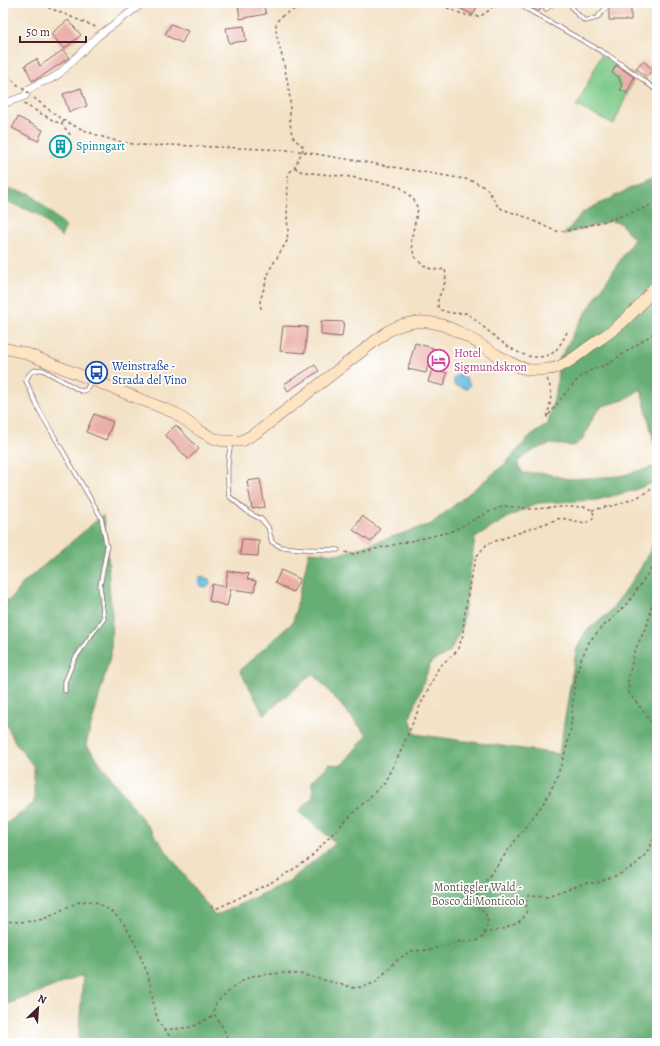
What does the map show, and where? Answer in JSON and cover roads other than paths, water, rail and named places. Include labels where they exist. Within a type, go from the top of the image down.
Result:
[{"type":"main road","points":[[3,348],[25,353],[175,413],[200,431],[213,438],[223,441],[242,441],[259,431],[388,331],[397,326],[408,322],[430,321],[464,335],[511,364],[529,370],[549,369],[565,364],[620,325],[632,314],[657,284]]},
{"type":"street","points":[[3,104],[20,101],[29,89],[50,80],[59,74],[98,36],[143,3]]},
{"type":"lane","points":[[520,3],[525,8],[608,55],[657,91]]},
{"type":"lane","points":[[546,9],[554,3]]},
{"type":"lane","points":[[570,3],[578,16],[585,21],[597,18],[609,4]]},
{"type":"lane","points":[[65,691],[65,682],[74,660],[104,619],[100,586],[107,548],[101,517],[39,410],[26,381],[28,374],[36,370],[42,370],[81,390],[86,390],[92,380]]},
{"type":"lane","points":[[231,441],[228,457],[227,482],[229,496],[249,512],[261,519],[268,527],[272,542],[281,546],[303,549],[338,550]]},
{"type":"water","points":[[459,374],[466,378],[470,385],[467,389],[454,385],[454,378]]},
{"type":"water","points":[[201,577],[209,579],[209,586],[200,586],[198,582]]},
{"type":"place","name":"Spinngart","points":[[61,146]]},
{"type":"place","name":"Hotel Sigmundskron","points":[[438,360]]},
{"type":"place","name":"Weinstraße - Strada del Vino","points":[[96,373]]},
{"type":"park label","name":"Montiggler Wald - Bosco di Monticolo","points":[[478,894]]}]
